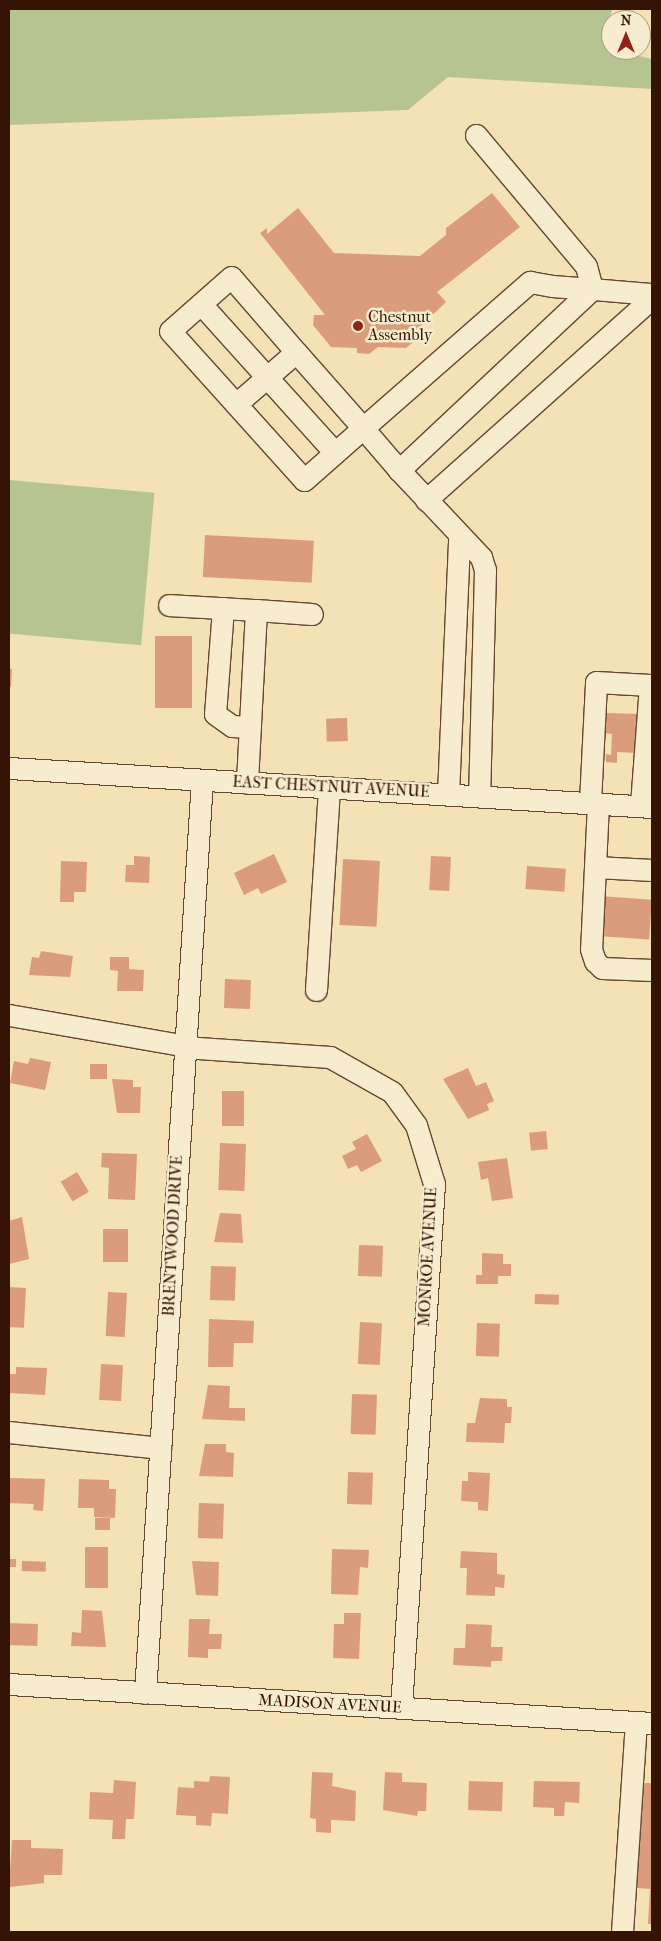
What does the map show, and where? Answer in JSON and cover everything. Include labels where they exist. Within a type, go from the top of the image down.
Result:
[{"type":"street","points":[[476,135],[586,266],[592,289]]},
{"type":"street","points":[[479,796],[486,578],[481,557],[459,537],[399,470],[363,428],[231,278],[170,331],[304,480],[363,428],[530,282],[652,294]]},
{"type":"street","points":[[399,470],[592,289]]},
{"type":"street","points":[[426,500],[652,298]]},
{"type":"street","points":[[201,304],[335,453]]},
{"type":"street","points":[[236,404],[296,352]]},
{"type":"street","points":[[448,794],[459,537]]},
{"type":"street","points":[[169,605],[312,614]]},
{"type":"street","points":[[223,608],[215,714],[232,726],[250,727]]},
{"type":"street","points":[[247,783],[256,610]]},
{"type":"street","points":[[647,806],[650,685],[596,682],[595,867],[591,949],[595,961],[602,968],[652,970]]},
{"type":"street","name":"EAST CHESTNUT AVENUE","points":[[9,768],[647,806]]},
{"type":"street","name":"BRENTWOOD DRIVE","points":[[145,1693],[202,780]]},
{"type":"street","points":[[316,990],[330,787]]},
{"type":"street","points":[[595,867],[652,870]]},
{"type":"street","name":"MONROE AVENUE","points":[[9,1015],[184,1046],[330,1056],[392,1092],[416,1125],[425,1149],[434,1184],[401,1708]]},
{"type":"street","points":[[9,1432],[160,1448]]},
{"type":"street","name":"MADISON AVENUE","points":[[9,1684],[644,1722]]},
{"type":"street","points":[[622,1932],[643,1766],[644,1722]]},
{"type":"green space","points":[[9,9],[612,9],[601,10],[601,60],[652,59],[652,89],[448,77],[408,110],[9,125]]},
{"type":"green space","points":[[9,480],[154,493],[141,645],[9,634]]},
{"type":"building","points":[[492,193],[520,227],[437,292],[446,302],[422,325],[426,331],[406,348],[378,347],[369,354],[357,353],[357,348],[331,347],[313,325],[314,315],[325,315],[260,233],[267,228],[267,234],[298,208],[334,253],[420,256],[446,235],[446,228]]},
{"type":"building","points":[[205,535],[314,541],[312,583],[203,577]]},
{"type":"building","points":[[155,636],[192,636],[192,708],[155,708]]},
{"type":"building","points":[[9,669],[12,669],[11,687],[9,687]]},
{"type":"building","points":[[606,713],[638,714],[636,753],[617,752],[617,763],[606,762],[606,754],[611,755],[612,734],[605,733]]},
{"type":"building","points":[[347,718],[348,741],[327,742],[326,719]]},
{"type":"building","points":[[274,854],[287,882],[261,894],[258,888],[244,895],[234,873]]},
{"type":"building","points":[[134,856],[150,857],[149,883],[125,882],[126,865],[134,865]]},
{"type":"building","points":[[431,856],[451,857],[449,891],[429,890]]},
{"type":"building","points":[[343,859],[380,861],[376,927],[340,925]]},
{"type":"building","points":[[61,861],[87,862],[86,892],[74,892],[74,902],[60,902]]},
{"type":"building","points":[[527,866],[566,869],[564,892],[525,889]]},
{"type":"building","points":[[600,896],[652,900],[649,940],[597,936]]},
{"type":"building","points":[[41,951],[73,956],[70,977],[29,975],[32,957],[39,958]]},
{"type":"building","points":[[110,957],[129,957],[129,969],[144,970],[143,991],[117,991],[118,971],[110,970]]},
{"type":"building","points":[[225,979],[251,980],[250,1009],[224,1008]]},
{"type":"building","points":[[30,1058],[51,1062],[45,1090],[10,1083],[14,1061],[28,1064]]},
{"type":"building","points":[[90,1064],[107,1064],[107,1079],[90,1079]]},
{"type":"building","points":[[468,1068],[476,1086],[486,1082],[494,1101],[487,1104],[489,1110],[468,1119],[443,1079]]},
{"type":"building","points":[[112,1079],[133,1080],[133,1087],[141,1087],[140,1113],[117,1113]]},
{"type":"building","points":[[222,1091],[244,1091],[244,1126],[222,1126]]},
{"type":"building","points":[[546,1131],[548,1149],[531,1151],[529,1133]]},
{"type":"building","points":[[367,1134],[382,1161],[361,1172],[357,1165],[348,1169],[342,1156],[356,1149],[352,1142]]},
{"type":"building","points":[[220,1143],[246,1144],[244,1191],[218,1190]]},
{"type":"building","points":[[102,1153],[137,1154],[135,1200],[108,1199],[109,1168],[101,1167]]},
{"type":"building","points":[[507,1158],[513,1198],[492,1201],[488,1178],[481,1180],[478,1162]]},
{"type":"building","points":[[77,1172],[89,1192],[73,1202],[61,1182]]},
{"type":"building","points":[[220,1213],[241,1214],[243,1243],[214,1242]]},
{"type":"building","points":[[22,1217],[29,1259],[9,1264],[9,1221]]},
{"type":"building","points":[[103,1229],[128,1229],[128,1262],[103,1262]]},
{"type":"building","points":[[359,1245],[383,1246],[382,1277],[358,1276]]},
{"type":"building","points":[[482,1253],[503,1254],[503,1264],[511,1264],[511,1276],[498,1276],[498,1284],[476,1284],[476,1275],[482,1275]]},
{"type":"building","points":[[211,1266],[236,1267],[235,1301],[210,1300]]},
{"type":"building","points":[[9,1287],[26,1288],[24,1328],[9,1327]]},
{"type":"building","points":[[108,1292],[127,1293],[125,1337],[106,1336]]},
{"type":"building","points":[[535,1294],[559,1295],[559,1305],[535,1304]]},
{"type":"building","points":[[209,1319],[254,1321],[253,1343],[234,1343],[233,1367],[208,1367]]},
{"type":"building","points":[[360,1322],[382,1323],[380,1365],[358,1364]]},
{"type":"building","points":[[477,1323],[500,1324],[499,1357],[476,1356]]},
{"type":"building","points":[[101,1364],[123,1365],[121,1401],[99,1400]]},
{"type":"building","points":[[16,1367],[47,1368],[45,1395],[9,1393],[9,1374],[16,1374]]},
{"type":"building","points":[[208,1385],[230,1386],[229,1408],[245,1408],[245,1421],[202,1419]]},
{"type":"building","points":[[352,1394],[377,1395],[376,1435],[351,1434]]},
{"type":"building","points":[[480,1398],[507,1399],[507,1407],[512,1407],[511,1423],[505,1423],[504,1443],[466,1442],[467,1423],[475,1423]]},
{"type":"building","points":[[205,1444],[226,1444],[226,1452],[234,1453],[233,1477],[199,1476]]},
{"type":"building","points":[[348,1472],[373,1473],[372,1505],[347,1504]]},
{"type":"building","points":[[468,1472],[490,1473],[488,1511],[478,1510],[478,1502],[461,1501],[462,1481],[468,1481]]},
{"type":"building","points":[[9,1478],[45,1479],[43,1511],[33,1510],[34,1504],[9,1503]]},
{"type":"building","points":[[79,1479],[109,1480],[109,1489],[116,1489],[115,1518],[94,1517],[94,1508],[78,1508]]},
{"type":"building","points":[[199,1503],[224,1504],[223,1539],[198,1538]]},
{"type":"building","points":[[95,1518],[110,1518],[110,1530],[95,1530]]},
{"type":"building","points":[[85,1547],[108,1547],[108,1588],[85,1588]]},
{"type":"building","points":[[332,1549],[369,1550],[368,1568],[360,1567],[358,1595],[331,1594]]},
{"type":"building","points":[[461,1551],[497,1553],[497,1574],[505,1575],[504,1588],[495,1587],[495,1596],[466,1595],[467,1568],[460,1568]]},
{"type":"building","points":[[9,1559],[16,1559],[16,1567],[9,1567]]},
{"type":"building","points":[[22,1561],[46,1562],[46,1572],[22,1571]]},
{"type":"building","points":[[192,1561],[219,1562],[218,1596],[196,1595]]},
{"type":"building","points":[[82,1610],[102,1611],[106,1647],[71,1646],[72,1632],[81,1633]]},
{"type":"building","points":[[344,1613],[361,1613],[359,1659],[333,1658],[334,1624],[344,1624]]},
{"type":"building","points":[[189,1619],[210,1619],[209,1634],[222,1634],[221,1649],[208,1649],[208,1658],[188,1657]]},
{"type":"building","points":[[9,1623],[38,1624],[37,1646],[9,1645]]},
{"type":"building","points":[[466,1624],[492,1625],[491,1647],[503,1647],[502,1661],[491,1661],[491,1667],[453,1665],[454,1648],[465,1648]]},
{"type":"building","points":[[312,1772],[333,1773],[332,1786],[356,1791],[355,1821],[331,1820],[331,1833],[316,1832],[316,1819],[310,1818]]},
{"type":"building","points":[[385,1772],[402,1773],[402,1782],[427,1783],[426,1811],[418,1811],[417,1816],[383,1810]]},
{"type":"building","points":[[210,1776],[230,1777],[228,1814],[212,1813],[211,1826],[196,1825],[196,1816],[176,1815],[178,1787],[194,1788],[194,1781],[209,1782]]},
{"type":"building","points":[[114,1780],[136,1782],[134,1819],[126,1819],[125,1839],[112,1839],[113,1820],[89,1819],[90,1792],[113,1793]]},
{"type":"building","points":[[469,1781],[503,1782],[502,1811],[468,1810]]},
{"type":"building","points":[[534,1781],[580,1782],[579,1803],[565,1802],[564,1816],[554,1816],[554,1808],[533,1807]]},
{"type":"building","points":[[642,1783],[652,1783],[652,1924],[648,1924],[650,1889],[637,1888]]},
{"type":"building","points":[[12,1840],[31,1840],[31,1848],[63,1849],[62,1875],[44,1875],[44,1883],[9,1887]]},
{"type":"place","name":"Chestnut Assembly","points":[[358,326]]}]
